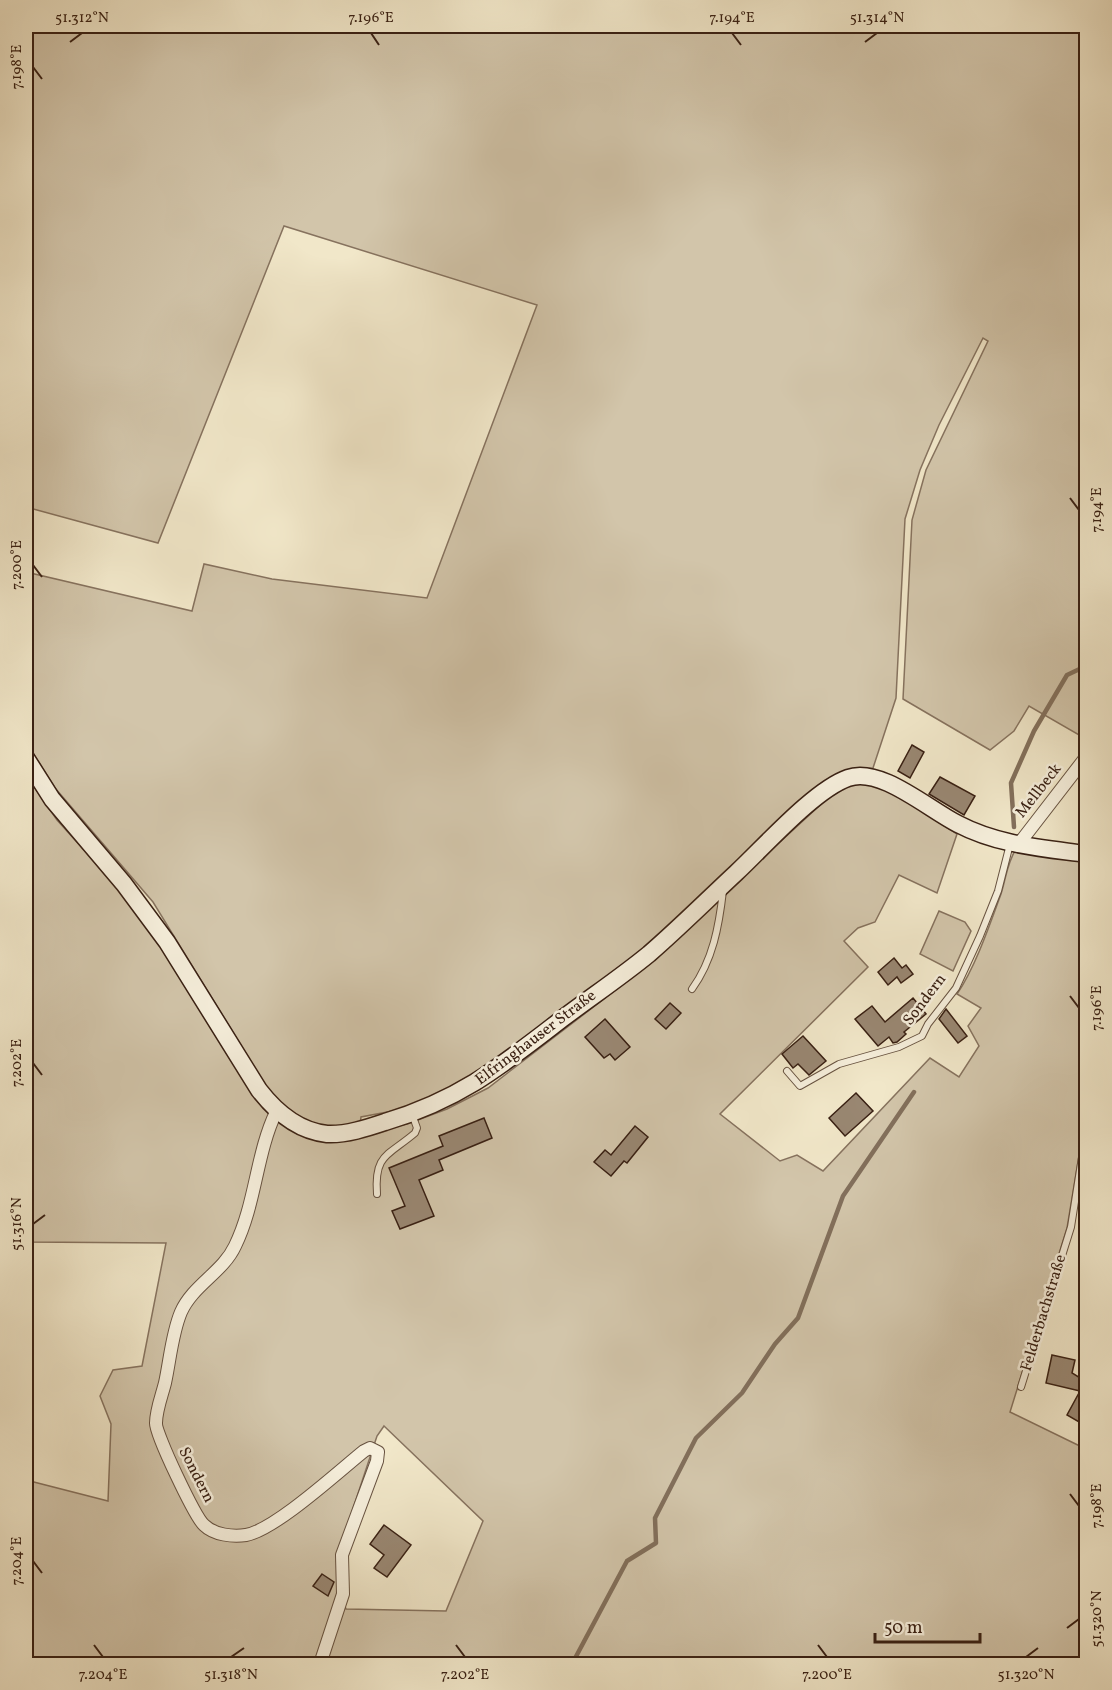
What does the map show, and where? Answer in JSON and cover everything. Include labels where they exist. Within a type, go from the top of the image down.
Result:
[{"type":"street","name":"Mellbeck","points":[[1011,843],[1086,758]]},
{"type":"street","name":"Elfringhauser Straße","points":[[26,759],[52,799],[156,926],[259,1090],[276,1112],[307,1129],[329,1134],[369,1127],[412,1114],[444,1101],[483,1079],[649,954],[829,788],[859,775],[880,778],[959,825],[1011,843]]},
{"type":"street","points":[[1011,843],[1086,855]]},
{"type":"street","name":"Sondern","points":[[276,1112],[264,1138],[256,1181],[235,1247],[192,1294],[181,1313],[155,1424],[164,1449],[204,1526],[220,1534],[235,1536],[249,1535],[275,1521],[364,1451],[370,1448],[378,1452],[377,1461],[342,1555],[341,1603],[320,1665]]},
{"type":"lane","name":"Sondern","points":[[787,1071],[800,1086],[839,1064],[899,1047],[922,1036],[928,1024],[956,988],[980,936],[998,891],[1011,843]]},
{"type":"lane","points":[[692,989],[704,971],[718,927],[724,884]]},
{"type":"lane","points":[[377,1194],[375,1172],[381,1160],[415,1133],[417,1128],[412,1114]]},
{"type":"lane","name":"Felderbachstraße","points":[[1021,1387],[1071,1227],[1086,1132]]},
{"type":"shaded area","points":[[26,26],[1086,26],[1086,739],[1029,706],[1014,731],[990,750],[903,699],[912,520],[926,470],[988,341],[983,338],[939,425],[920,470],[905,519],[896,698],[873,768],[861,769],[645,950],[479,1076],[442,1094],[398,1110],[361,1117],[359,1133],[407,1124],[447,1109],[488,1088],[635,975],[830,796],[851,782],[882,785],[957,834],[937,893],[899,875],[875,922],[858,928],[844,941],[868,967],[720,1114],[780,1161],[797,1155],[823,1171],[930,1058],[959,1077],[979,1046],[968,1026],[981,1008],[957,994],[982,945],[1016,849],[1086,858],[1086,1113],[1067,1228],[1010,1412],[1086,1449],[1086,1664],[26,1664],[26,1480],[108,1501],[111,1424],[100,1396],[113,1370],[142,1366],[166,1243],[26,1242],[26,775],[57,820],[123,893],[278,1106],[153,902],[55,788],[26,742],[26,572],[192,611],[204,564],[272,579],[427,598],[537,305],[284,226],[158,543],[26,507]],"holes":[[[384,1426],[483,1521],[446,1611],[346,1609],[338,1588],[338,1554],[377,1436]]]},
{"type":"shaded area","points":[[939,911],[965,922],[971,931],[953,971],[920,954]]},
{"type":"building","points":[[912,745],[924,752],[910,778],[898,771]]},
{"type":"building","points":[[940,777],[975,796],[964,815],[929,794]]},
{"type":"building","points":[[894,958],[902,968],[906,965],[913,974],[901,983],[897,977],[888,985],[878,972]]},
{"type":"building","points":[[913,998],[926,1014],[904,1032],[906,1034],[897,1042],[893,1043],[889,1037],[878,1046],[855,1019],[872,1006],[885,1022]]},
{"type":"building","points":[[670,1003],[681,1013],[666,1029],[655,1019]]},
{"type":"building","points":[[946,1009],[967,1036],[958,1043],[939,1019]]},
{"type":"building","points":[[605,1019],[630,1047],[615,1060],[610,1054],[604,1058],[585,1037]]},
{"type":"building","points":[[803,1036],[826,1061],[809,1075],[798,1064],[793,1068],[782,1054]]},
{"type":"building","points":[[856,1093],[873,1111],[845,1136],[829,1118]]},
{"type":"building","points":[[484,1118],[492,1138],[439,1160],[443,1170],[419,1180],[434,1216],[400,1229],[392,1211],[405,1206],[389,1168],[443,1146],[439,1136]]},
{"type":"building","points":[[635,1126],[648,1137],[627,1163],[624,1161],[611,1176],[594,1162],[605,1150],[611,1155]]},
{"type":"building","points":[[1052,1355],[1075,1360],[1072,1373],[1085,1381],[1086,1378],[1086,1426],[1067,1415],[1080,1391],[1046,1383]]},
{"type":"building","points":[[384,1525],[411,1545],[387,1577],[374,1568],[384,1555],[370,1544]]},
{"type":"building","points":[[322,1574],[334,1582],[328,1596],[313,1586]]},
{"type":"waterway","points":[[1014,827],[1011,783],[1034,731],[1067,675],[1086,666]]},
{"type":"waterway","points":[[572,1664],[627,1561],[656,1543],[655,1518],[696,1438],[742,1393],[775,1344],[798,1318],[843,1196],[914,1092]]}]
